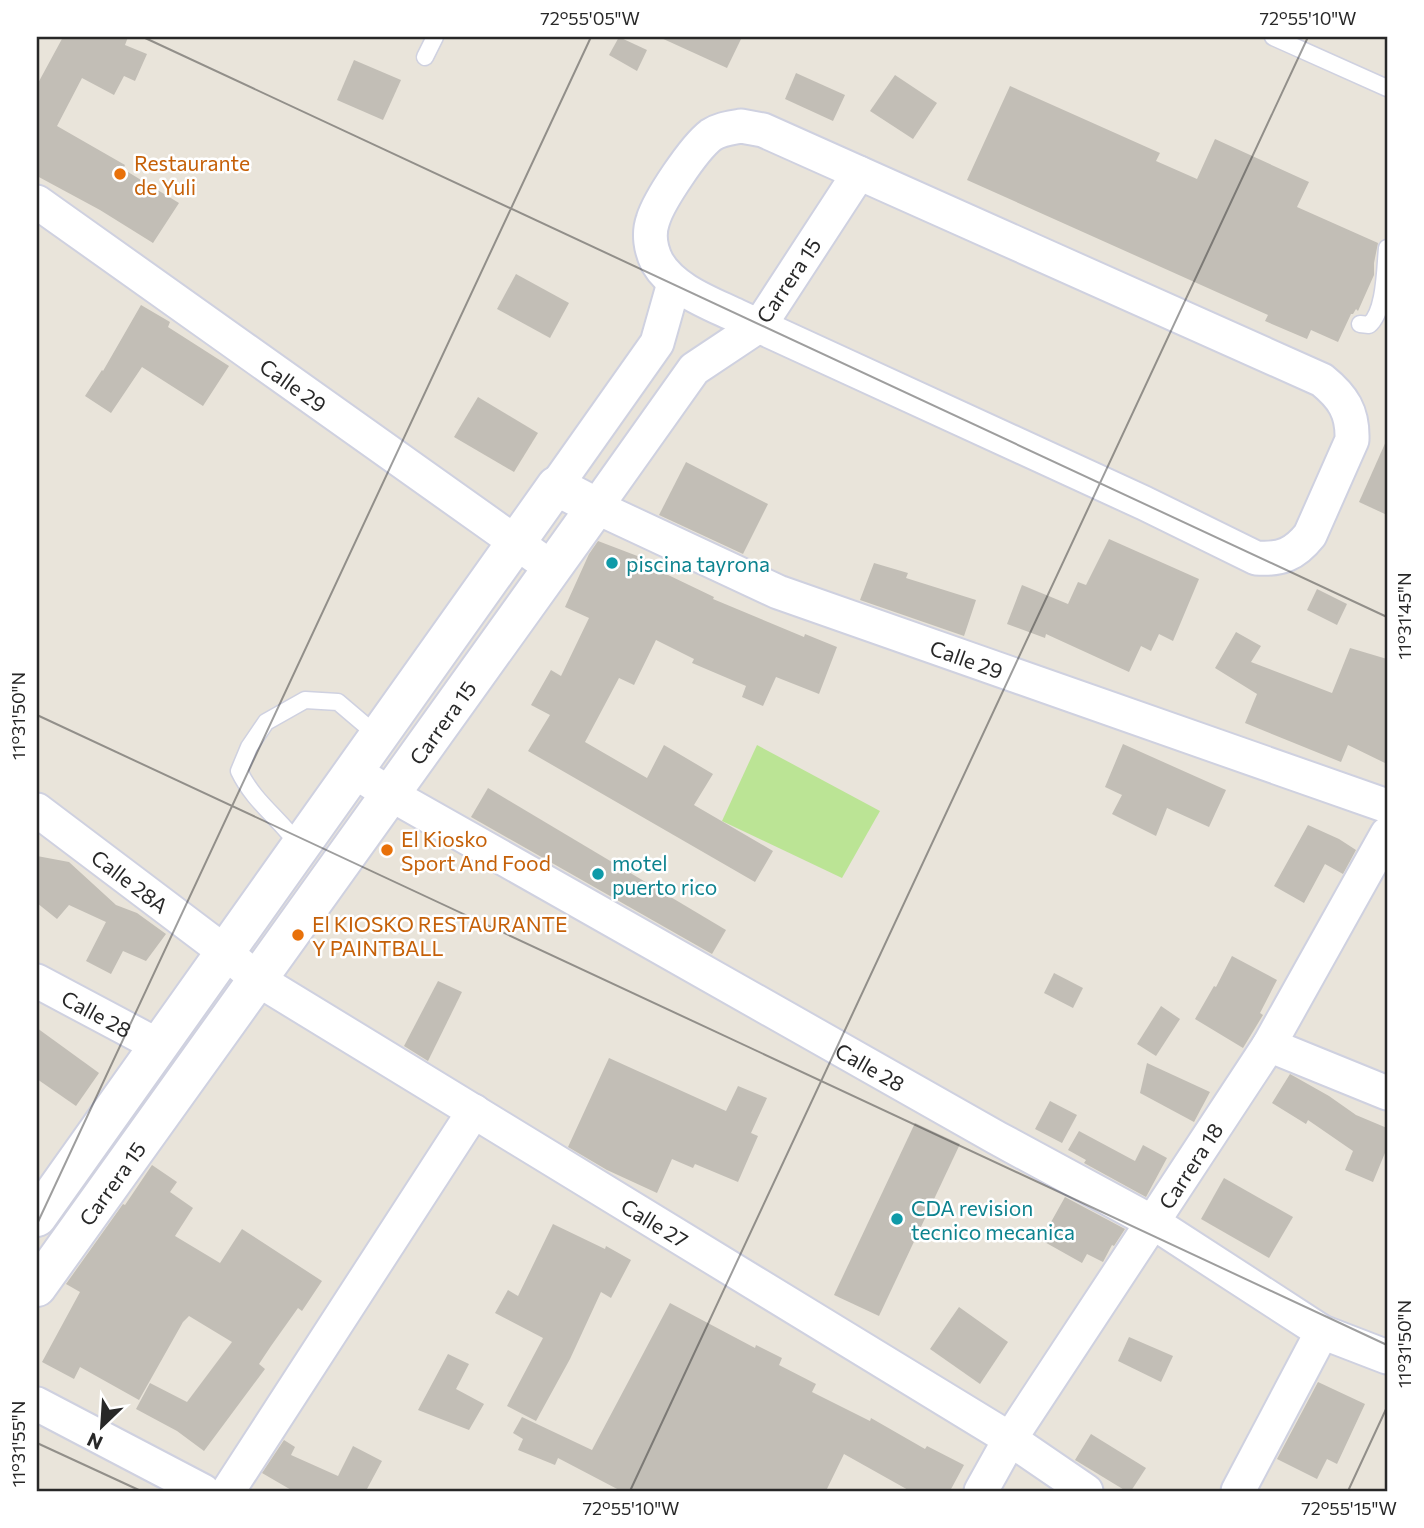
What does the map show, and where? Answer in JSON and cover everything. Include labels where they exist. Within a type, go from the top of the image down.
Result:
[{"type":"main road","name":"Carrera 15","points":[[37,1217],[225,952],[296,833],[556,486]]},
{"type":"main road","name":"Calle 29","points":[[556,486],[596,507]]},
{"type":"main road","name":"Carrera 15","points":[[37,1287],[596,507]]},
{"type":"street","points":[[741,126],[762,130],[859,173],[1322,380],[1339,394],[1348,407],[1352,440],[1310,535],[1299,548],[1288,555],[1273,559],[1256,558],[1144,503],[715,305],[674,283],[656,260],[650,235],[657,208],[696,149],[722,129],[741,126]]},
{"type":"street","name":"Carrera 15","points":[[596,507],[694,369],[760,326],[859,173]]},
{"type":"street","name":"Calle 29","points":[[37,202],[552,568]]},
{"type":"street","name":"Carrera 15","points":[[556,486],[657,343],[674,283]]},
{"type":"street","name":"Calle 29","points":[[596,507],[778,592],[1387,807]]},
{"type":"street","name":"Calle 28","points":[[364,741],[390,794],[997,1138],[1154,1223],[1322,1332],[1387,1357]]},
{"type":"street","name":"Calle 28A","points":[[37,810],[225,952]]},
{"type":"street","name":"Carrera 18","points":[[981,1491],[1010,1439],[1269,1045],[1387,834]]},
{"type":"street","name":"Calle 27","points":[[225,952],[257,979],[1010,1439],[1086,1491]]},
{"type":"street","name":"Calle 28","points":[[37,981],[159,1045]]},
{"type":"street","points":[[1269,1045],[1387,1093]]},
{"type":"street","points":[[228,1491],[474,1111]]},
{"type":"street","points":[[1238,1491],[1322,1332]]},
{"type":"street","points":[[37,1404],[203,1491]]},
{"type":"lane","points":[[425,57],[435,37]]},
{"type":"lane","points":[[1273,37],[1387,88]]},
{"type":"lane","points":[[1360,324],[1369,325],[1376,320],[1387,248]]},
{"type":"lane","points":[[296,833],[261,806],[239,771],[249,747],[266,722],[305,700],[338,702],[364,741]]},
{"type":"green space","points":[[757,745],[880,811],[842,878],[722,821]]},
{"type":"building","points":[[63,37],[128,37],[125,45],[147,54],[135,81],[124,76],[114,95],[82,78],[57,126],[125,165],[123,169],[179,203],[153,243],[37,176],[37,85]]},
{"type":"building","points":[[619,37],[647,50],[637,71],[609,55]]},
{"type":"building","points":[[659,37],[742,37],[727,68]]},
{"type":"building","points":[[354,60],[401,80],[383,120],[337,100]]},
{"type":"building","points":[[796,73],[845,95],[833,121],[785,99]]},
{"type":"building","points":[[895,75],[937,103],[913,139],[870,111]]},
{"type":"building","points":[[1010,86],[1160,153],[1156,161],[1197,179],[1215,139],[1309,182],[1297,207],[1378,243],[1374,275],[1358,311],[1356,309],[1351,314],[1338,342],[1311,330],[1307,339],[1265,321],[1268,315],[967,180]]},
{"type":"building","points":[[516,274],[569,303],[550,338],[497,309]]},
{"type":"building","points":[[141,305],[170,322],[168,327],[229,366],[203,406],[142,367],[111,413],[85,396],[103,371]]},
{"type":"building","points":[[478,397],[538,433],[514,472],[454,437]]},
{"type":"building","points":[[1387,439],[1387,515],[1359,502]]},
{"type":"building","points":[[686,462],[768,504],[743,554],[659,515]]},
{"type":"building","points":[[1109,539],[1199,579],[1173,641],[1159,634],[1151,651],[1141,646],[1129,672],[1046,634],[1045,638],[1007,624],[1022,585],[1068,604],[1078,582],[1086,585]]},
{"type":"building","points":[[598,541],[640,557],[639,561],[714,597],[713,599],[804,637],[805,634],[837,647],[819,694],[776,677],[763,706],[742,697],[746,686],[692,663],[694,659],[656,640],[634,685],[619,678],[585,742],[647,778],[664,745],[713,774],[694,805],[773,851],[755,882],[528,751],[550,715],[531,705],[551,670],[561,676],[589,618],[565,607],[589,554]]},
{"type":"building","points":[[874,563],[908,573],[906,578],[976,600],[964,636],[860,600]]},
{"type":"building","points":[[1317,589],[1347,604],[1337,625],[1307,610]]},
{"type":"building","points":[[1236,632],[1261,646],[1251,662],[1332,693],[1350,648],[1387,659],[1387,764],[1348,745],[1341,762],[1245,723],[1257,694],[1215,668]]},
{"type":"building","points":[[1123,744],[1226,790],[1209,827],[1167,808],[1156,836],[1112,814],[1122,795],[1105,787]]},
{"type":"building","name":"motel puerto rico","points":[[488,788],[726,930],[712,954],[471,817]]},
{"type":"building","points":[[1308,825],[1356,850],[1343,874],[1325,864],[1304,903],[1274,886]]},
{"type":"building","points":[[37,856],[69,862],[116,905],[137,913],[166,934],[146,961],[123,951],[111,974],[86,961],[106,922],[69,905],[57,919],[37,903]]},
{"type":"building","points":[[1232,956],[1277,980],[1260,1013],[1263,1015],[1243,1048],[1195,1019]]},
{"type":"building","points":[[1054,973],[1083,988],[1073,1008],[1044,993]]},
{"type":"building","points":[[438,981],[462,992],[428,1061],[404,1046]]},
{"type":"building","points":[[1161,1006],[1180,1019],[1156,1056],[1137,1044]]},
{"type":"building","points":[[37,1028],[99,1073],[76,1106],[37,1079]]},
{"type":"building","points":[[609,1058],[726,1111],[738,1086],[767,1098],[751,1133],[758,1136],[738,1182],[695,1164],[693,1168],[672,1159],[657,1193],[607,1170],[568,1147]]},
{"type":"building","points":[[1147,1063],[1210,1092],[1194,1122],[1140,1093]]},
{"type":"building","points":[[1290,1074],[1356,1115],[1387,1128],[1387,1148],[1373,1182],[1345,1170],[1353,1151],[1308,1120],[1306,1124],[1272,1103]]},
{"type":"building","points":[[1050,1101],[1077,1115],[1062,1143],[1035,1129]]},
{"type":"building","name":"CDA revision tecnico mecanica","points":[[915,1123],[960,1144],[879,1316],[834,1295]]},
{"type":"building","points":[[1079,1131],[1135,1161],[1143,1145],[1167,1158],[1146,1197],[1084,1163],[1086,1160],[1068,1150]]},
{"type":"building","points":[[152,1165],[177,1182],[170,1192],[193,1208],[175,1236],[220,1263],[242,1229],[322,1281],[302,1311],[298,1308],[271,1346],[259,1364],[265,1369],[204,1451],[177,1431],[136,1409],[150,1383],[187,1402],[232,1342],[189,1316],[139,1400],[80,1367],[74,1379],[42,1362],[80,1292],[66,1284]]},
{"type":"building","points":[[1224,1178],[1293,1217],[1269,1258],[1201,1219]]},
{"type":"building","points":[[1065,1197],[1125,1229],[1103,1262],[1087,1254],[1082,1263],[1041,1240]]},
{"type":"building","points":[[553,1224],[605,1249],[606,1246],[631,1260],[611,1298],[601,1292],[570,1359],[536,1421],[507,1406],[543,1338],[495,1313],[508,1290],[518,1296]]},
{"type":"building","points":[[670,1303],[755,1348],[756,1345],[782,1358],[779,1365],[816,1384],[812,1392],[870,1421],[871,1418],[925,1449],[927,1446],[964,1465],[950,1491],[910,1491],[844,1454],[826,1491],[621,1491],[558,1458],[555,1465],[518,1450],[523,1439],[513,1433],[522,1417],[592,1450]]},
{"type":"building","points":[[959,1307],[1008,1342],[980,1384],[930,1349]]},
{"type":"building","points":[[1129,1337],[1173,1356],[1161,1382],[1118,1361]]},
{"type":"building","points":[[448,1354],[469,1364],[456,1389],[484,1404],[469,1430],[418,1410]]},
{"type":"building","points":[[1318,1382],[1365,1404],[1337,1464],[1327,1459],[1317,1479],[1277,1459]]},
{"type":"building","points":[[1091,1434],[1146,1468],[1131,1491],[1126,1491],[1075,1460]]},
{"type":"building","points":[[284,1440],[295,1447],[291,1455],[338,1476],[353,1446],[382,1461],[367,1489],[372,1491],[293,1491],[262,1473]]},
{"type":"place","name":"Restaurante de Yuli","points":[[120,174]]},
{"type":"place","name":"piscina tayrona","points":[[612,563]]},
{"type":"place","name":"El Kiosko Sport And Food","points":[[387,850]]},
{"type":"place","name":"motel puerto rico","points":[[598,874]]},
{"type":"place","name":"El KIOSKO RESTAURANTE Y PAINTBALL","points":[[298,935]]},
{"type":"place","name":"CDA revision tecnico mecanica","points":[[897,1219]]}]
